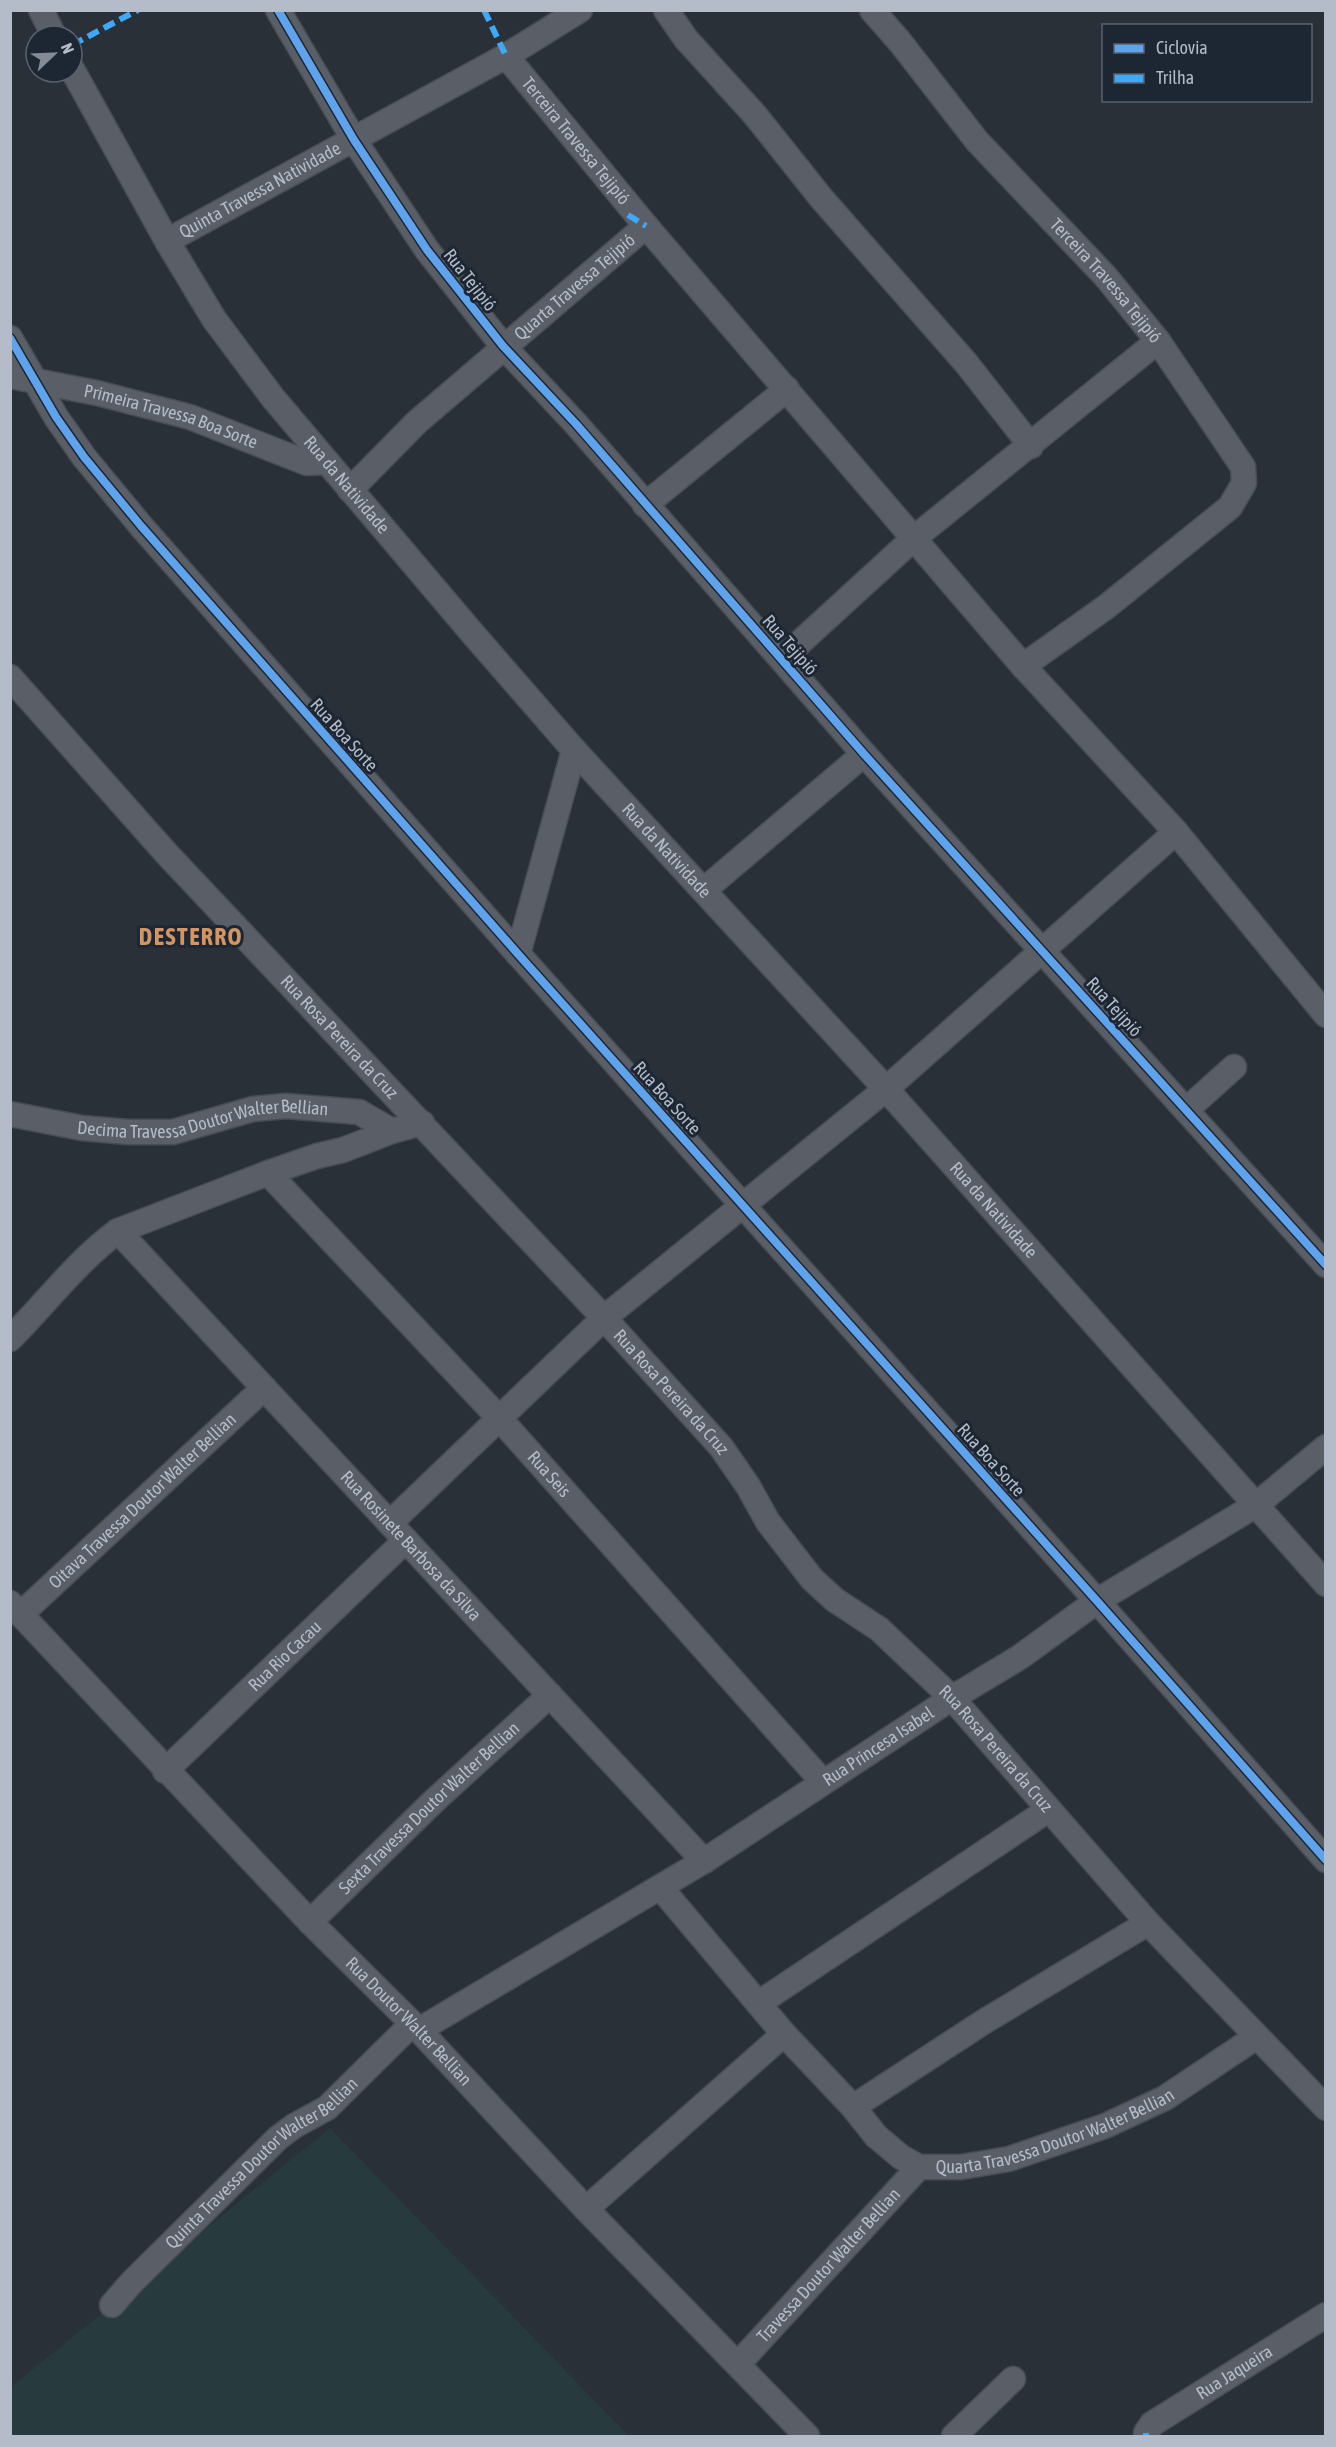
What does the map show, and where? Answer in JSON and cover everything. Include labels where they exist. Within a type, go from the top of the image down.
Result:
[{"type":"street","points":[[41,10],[48,24]]},
{"type":"street","name":"Rua Tejipió","points":[[278,10],[354,140],[427,250],[503,346],[576,424],[645,506],[782,658],[864,754],[1326,1265]]},
{"type":"street","points":[[354,140],[506,56],[580,10]]},
{"type":"street","points":[[666,10],[686,39],[755,115],[822,199],[966,363],[1031,446]]},
{"type":"street","name":"Terceira Travessa Tejipió","points":[[782,658],[913,539],[1031,446],[1158,341],[1106,277],[977,141],[900,42],[872,10]]},
{"type":"street","name":"Terceira Travessa Tejipió","points":[[506,56],[646,226],[787,389]]},
{"type":"street","name":"Rua da Natividade","points":[[80,84],[167,241],[214,319],[273,398],[574,750],[886,1089],[1326,1584]]},
{"type":"street","name":"Quinta Travessa Natividade","points":[[167,241],[354,140]]},
{"type":"street","name":"Quarta Travessa Tejipió","points":[[350,490],[417,422],[503,346],[646,226]]},
{"type":"street","name":"Rua Boa Sorte","points":[[10,338],[84,457],[141,526],[518,954],[1326,1860]]},
{"type":"street","points":[[1023,666],[1106,607],[1230,507],[1241,491],[1245,477],[1243,466],[1158,341]]},
{"type":"street","name":"Primeira Travessa Boa Sorte","points":[[10,376],[98,393],[190,417],[307,463],[327,462]]},
{"type":"street","points":[[645,506],[787,389],[1023,666],[1176,832],[1326,1015]]},
{"type":"street","name":"Rua Rosa Pereira da Cruz","points":[[10,677],[166,853],[604,1318],[721,1448],[748,1486],[768,1522],[812,1579],[835,1600],[879,1629],[951,1698],[1148,1923],[1326,2108]]},
{"type":"street","points":[[518,954],[574,750]]},
{"type":"street","points":[[704,890],[864,754]]},
{"type":"street","points":[[743,1205],[886,1089],[1041,949],[1176,832]]},
{"type":"street","points":[[1186,1110],[1234,1067]]},
{"type":"street","name":"Decima Travessa Doutor Walter Bellian","points":[[10,1114],[82,1128],[128,1132],[173,1132],[253,1110],[286,1106],[359,1112],[392,1131]]},
{"type":"street","points":[[10,1339],[99,1245],[118,1231],[268,1173],[422,1123]]},
{"type":"street","name":"Rua Seis","points":[[268,1173],[500,1419],[823,1782]]},
{"type":"street","name":"Rua Rio Cacau","points":[[165,1771],[398,1532],[500,1419],[604,1318],[743,1205]]},
{"type":"street","name":"Rua Rosinete Barbosa da Silva","points":[[118,1231],[704,1861]]},
{"type":"street","name":"Oitava Travessa Doutor Walter Bellian","points":[[16,1609],[264,1388]]},
{"type":"street","name":"Rua Princesa Isabel","points":[[416,2027],[704,1861],[951,1698],[1020,1657],[1097,1601],[1256,1505],[1326,1448]]},
{"type":"street","name":"Rua Doutor Walter Bellian","points":[[16,1609],[165,1771],[309,1922],[416,2027],[586,2208],[807,2436]]},
{"type":"street","name":"Sexta Travessa Doutor Walter Bellian","points":[[309,1922],[434,1800],[550,1695]]},
{"type":"street","points":[[759,2003],[1048,1810]]},
{"type":"street","name":"Quarta Travessa Doutor Walter Bellian","points":[[660,1887],[784,2034],[853,2107],[876,2136],[901,2157],[919,2168],[961,2167],[1009,2159],[1105,2126],[1165,2098],[1256,2037]]},
{"type":"street","points":[[853,2107],[985,2021],[1148,1923]]},
{"type":"street","name":"Quinta Travessa Doutor Walter Bellian","points":[[112,2305],[132,2282],[278,2138],[294,2126],[327,2108],[416,2027]]},
{"type":"street","points":[[586,2208],[784,2034]]},
{"type":"street","name":"Travessa Doutor Walter Bellian","points":[[738,2364],[919,2168]]},
{"type":"street","name":"Rua Jaqueira","points":[[1146,2433],[1152,2424],[1326,2315]]},
{"type":"street","points":[[954,2436],[1013,2379]]},
{"type":"green space","points":[[330,2128],[629,2436],[11,2436],[11,2387]]},
{"type":"marked path","points":[[84,39],[138,10]]},
{"type":"marked path","points":[[484,10],[506,56]]},
{"type":"marked path","points":[[628,215],[646,226]]},
{"type":"cycle path","points":[[278,10],[354,140],[427,250],[503,346],[576,424],[864,754],[1326,1265]]},
{"type":"cycle path","points":[[10,338],[56,417],[84,457],[141,526],[518,954],[1326,1860]]},
{"type":"district","name":"DESTERRO","points":[[191,937]]}]
